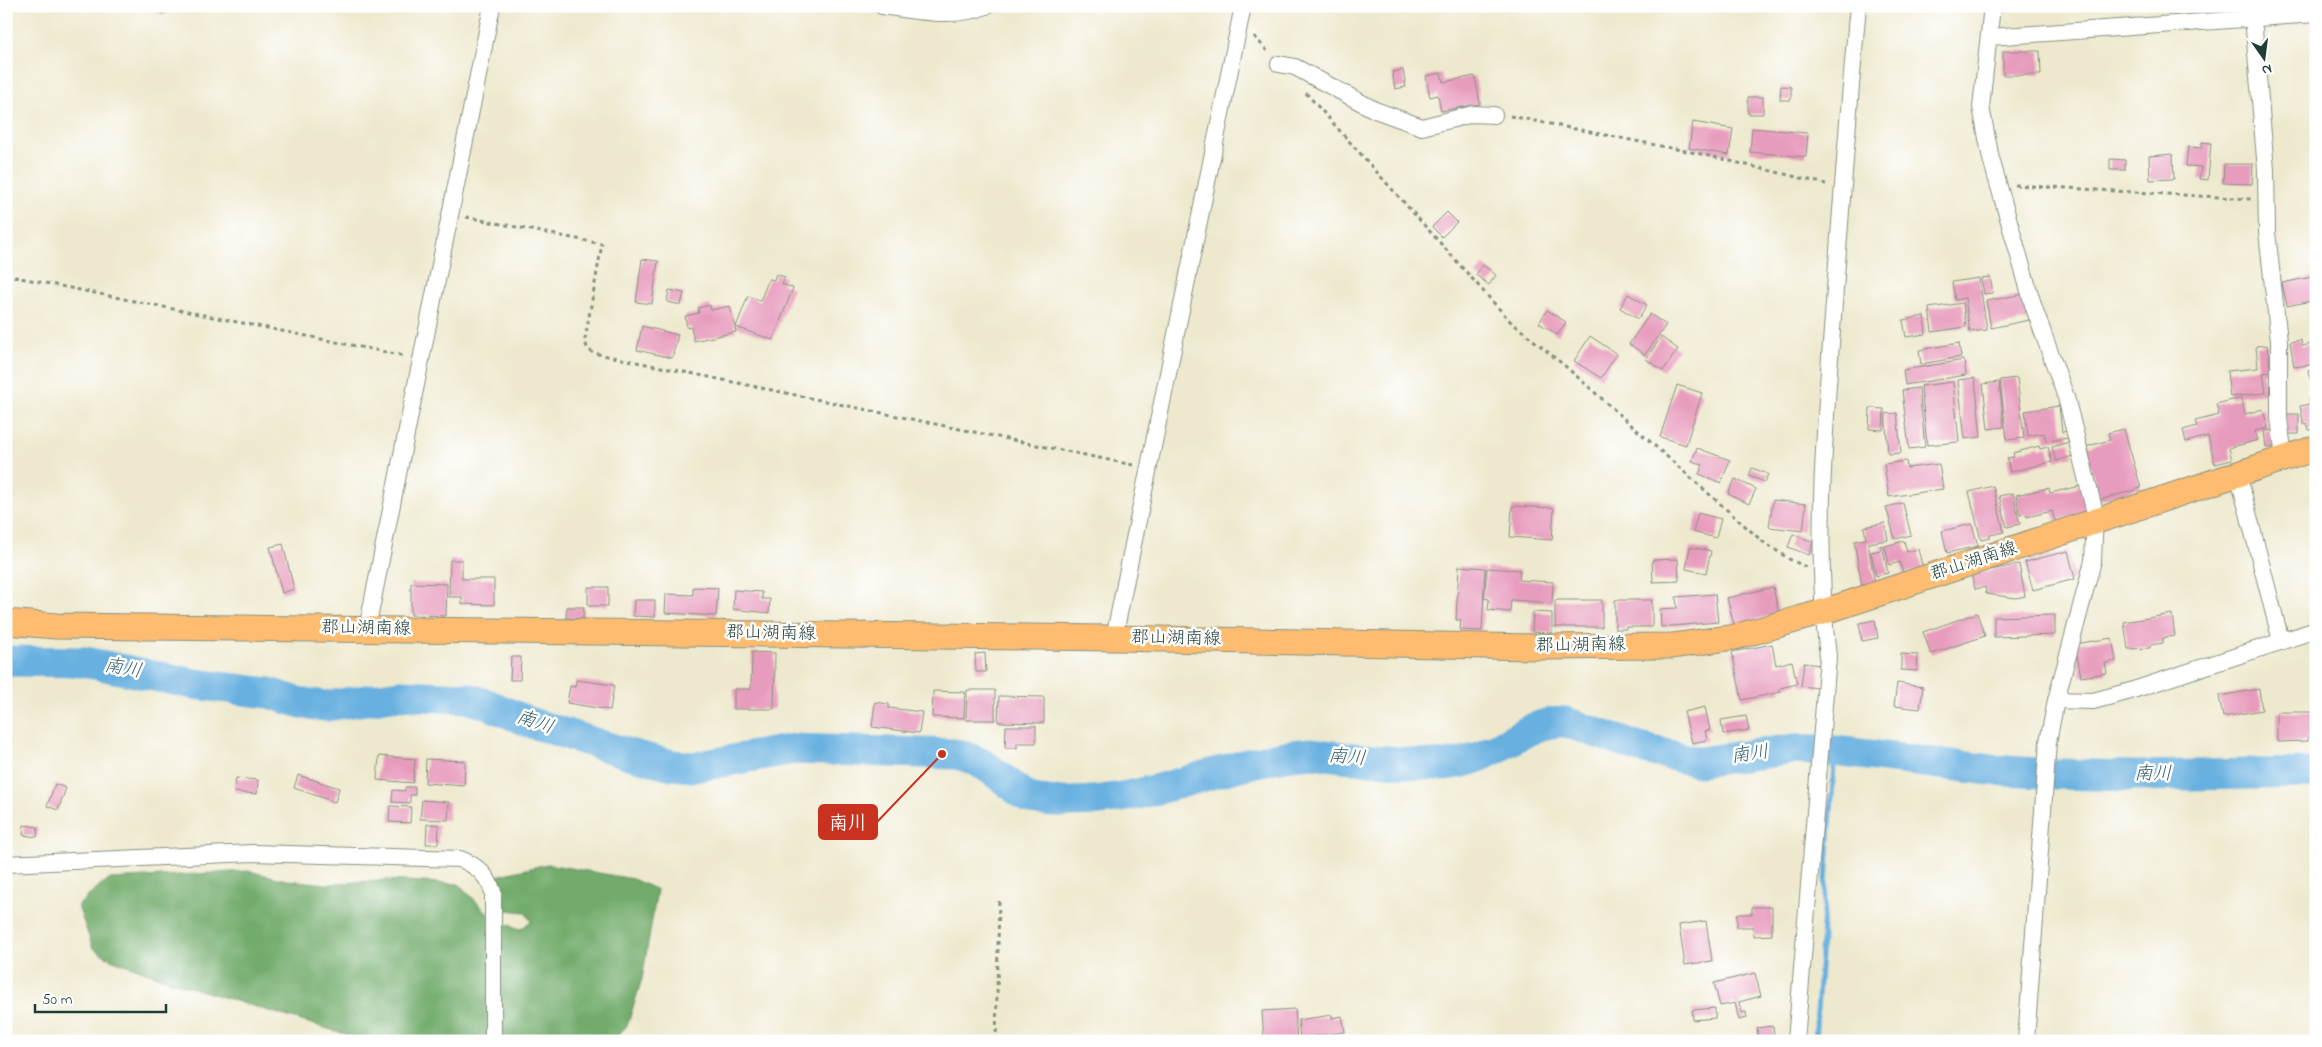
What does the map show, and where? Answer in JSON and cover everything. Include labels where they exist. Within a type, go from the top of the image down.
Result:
[{"type":"main road","name":"郡山湖南線","points":[[6,622],[56,626],[1114,638],[1537,647],[1672,646],[1735,637],[1823,612],[2316,448]]},
{"type":"street","points":[[366,629],[492,6]]},
{"type":"street","points":[[882,6],[940,12],[978,10],[986,6]]},
{"type":"street","points":[[1796,1041],[1828,657],[1823,612],[1822,572],[1823,451],[1841,187],[1858,6]]},
{"type":"street","points":[[1992,6],[1981,107],[1999,186],[2034,308],[2066,397],[2094,506],[2093,561],[2056,700],[2046,760],[2026,1041]]},
{"type":"street","points":[[1989,37],[2252,12],[2316,14]]},
{"type":"street","points":[[2252,12],[2266,170],[2267,232],[2279,342],[2279,418],[2284,458]]},
{"type":"street","points":[[1114,638],[1241,14]]},
{"type":"street","points":[[1279,64],[1295,67],[1375,110],[1422,127],[1473,114],[1494,114]]},
{"type":"street","points":[[2238,474],[2281,641]]},
{"type":"street","points":[[2056,700],[2093,701],[2127,692],[2316,630]]},
{"type":"street","points":[[6,864],[253,853],[460,859],[468,862],[484,875],[493,892],[493,1041]]},
{"type":"path","points":[[1241,14],[1279,64]]},
{"type":"path","points":[[1302,88],[1510,321],[1565,366],[1762,541],[1789,559],[1822,572]]},
{"type":"path","points":[[1494,114],[1527,118],[1662,146],[1841,187]]},
{"type":"path","points":[[1999,186],[2013,185],[2266,200]]},
{"type":"path","points":[[450,213],[602,244],[584,339],[587,348],[593,352],[1148,468]]},
{"type":"path","points":[[6,275],[420,359]]},
{"type":"path","points":[[996,1041],[999,898]]},
{"type":"green space","points":[[144,6],[175,6],[164,14]]},
{"type":"green space","points":[[547,864],[633,879],[657,890],[642,979],[627,1026],[612,1041],[368,1041],[170,981],[111,959],[93,948],[78,906],[100,885],[111,879],[248,871],[287,880],[327,884],[386,880],[459,884],[495,921],[521,929],[531,921],[525,912],[498,909],[497,876]]},
{"type":"building","points":[[2003,51],[2040,51],[2041,75],[2003,75]]},
{"type":"building","points":[[1403,70],[1406,87],[1395,89],[1392,72]]},
{"type":"building","points":[[1441,73],[1443,82],[1475,76],[1480,104],[1441,111],[1438,95],[1430,97],[1426,76]]},
{"type":"building","points":[[1781,86],[1791,87],[1791,100],[1780,100]]},
{"type":"building","points":[[1748,97],[1763,97],[1763,114],[1748,114]]},
{"type":"building","points":[[1693,122],[1733,129],[1729,155],[1689,148]]},
{"type":"building","points":[[1752,128],[1808,133],[1806,157],[1750,152]]},
{"type":"building","points":[[2202,142],[2211,143],[2208,180],[2199,179],[2201,167],[2186,166],[2188,147],[2202,148]]},
{"type":"building","points":[[2173,154],[2174,179],[2150,180],[2149,156]]},
{"type":"building","points":[[2110,159],[2125,160],[2125,170],[2110,170]]},
{"type":"building","points":[[2224,164],[2253,164],[2252,184],[2223,183]]},
{"type":"building","points":[[1447,212],[1457,222],[1442,237],[1432,227]]},
{"type":"building","points":[[642,259],[658,261],[652,304],[636,302]]},
{"type":"building","points":[[1483,265],[1496,275],[1489,285],[1476,275]]},
{"type":"building","points":[[776,274],[785,277],[782,284],[793,288],[773,340],[736,327],[748,296],[760,301],[769,279],[774,280]]},
{"type":"building","points":[[2316,276],[2316,300],[2287,306],[2282,283]]},
{"type":"building","points":[[1990,277],[1993,293],[1984,294],[1981,278]]},
{"type":"building","points":[[1979,278],[1987,330],[1970,332],[1965,298],[1955,300],[1952,282]]},
{"type":"building","points":[[669,290],[684,293],[681,305],[667,302]]},
{"type":"building","points":[[1628,294],[1647,305],[1638,319],[1620,308]]},
{"type":"building","points":[[2024,294],[2029,320],[1991,328],[1986,301]]},
{"type":"building","points":[[1963,303],[1966,327],[1932,332],[1929,308]]},
{"type":"building","points":[[710,305],[711,310],[730,306],[736,332],[694,341],[691,327],[687,328],[685,316],[699,313],[698,308]]},
{"type":"building","points":[[1547,310],[1566,322],[1558,335],[1539,323]]},
{"type":"building","points":[[1650,314],[1666,325],[1645,355],[1629,344]]},
{"type":"building","points":[[1924,316],[1926,334],[1906,337],[1903,320]]},
{"type":"building","points":[[642,326],[678,335],[672,358],[637,350]]},
{"type":"building","points":[[1590,336],[1617,354],[1601,378],[1574,361]]},
{"type":"building","points":[[1661,337],[1678,349],[1663,371],[1646,359]]},
{"type":"building","points":[[2301,340],[2302,346],[2316,343],[2316,364],[2294,367],[2290,342]]},
{"type":"building","points":[[1959,343],[1961,357],[1921,364],[1919,350]]},
{"type":"building","points":[[2267,345],[2271,372],[2263,373],[2266,393],[2230,397],[2227,371],[2258,368],[2256,346]]},
{"type":"building","points":[[1964,360],[1966,375],[1905,385],[1903,370]]},
{"type":"building","points":[[2316,369],[2316,378],[2310,379],[2308,371]]},
{"type":"building","points":[[1975,378],[1981,437],[1965,439],[1958,380]]},
{"type":"building","points":[[2017,378],[2024,438],[2007,440],[2000,380]]},
{"type":"building","points":[[1953,382],[1959,442],[1927,445],[1921,386]]},
{"type":"building","points":[[1999,382],[2004,427],[1988,429],[1983,384]]},
{"type":"building","points":[[1677,385],[1702,393],[1686,445],[1660,437]]},
{"type":"building","points":[[1919,388],[1925,447],[1909,449],[1902,390]]},
{"type":"building","points":[[2316,397],[2316,429],[2309,430],[2307,424],[2304,425],[2300,406],[2310,404],[2309,399]]},
{"type":"building","points":[[2241,398],[2245,414],[2263,409],[2268,428],[2255,431],[2258,440],[2229,448],[2232,460],[2215,464],[2208,436],[2186,442],[2183,430],[2197,426],[2195,421],[2219,415],[2216,404]]},
{"type":"building","points":[[2059,406],[2062,432],[2068,431],[2069,438],[2046,441],[2044,433],[2028,436],[2025,411]]},
{"type":"building","points":[[1870,408],[1884,409],[1883,430],[1869,429]]},
{"type":"building","points":[[1897,413],[1901,453],[1888,454],[1885,414]]},
{"type":"building","points":[[2285,414],[2299,414],[2299,434],[2286,434]]},
{"type":"building","points":[[2124,429],[2141,488],[2100,500],[2085,447],[2110,440],[2108,433]]},
{"type":"building","points":[[2272,430],[2274,447],[2266,448],[2264,431]]},
{"type":"building","points":[[2069,442],[2073,456],[2056,461],[2052,447]]},
{"type":"building","points":[[2039,446],[2040,449],[2048,447],[2052,462],[2010,472],[2007,458],[2014,457],[2013,453]]},
{"type":"building","points":[[1697,448],[1730,460],[1721,483],[1699,474],[1703,465],[1692,461]]},
{"type":"building","points":[[1906,461],[1907,468],[1939,464],[1943,489],[1889,497],[1884,464]]},
{"type":"building","points":[[1752,468],[1768,474],[1765,482],[1749,476]]},
{"type":"building","points":[[1735,479],[1756,489],[1749,504],[1728,494]]},
{"type":"building","points":[[1993,486],[2004,532],[1990,535],[1990,538],[1981,540],[1969,492]]},
{"type":"building","points":[[2081,486],[2087,513],[2055,521],[2052,511],[2027,517],[2026,514],[2020,515],[2016,495],[2049,488],[2050,493]]},
{"type":"building","points":[[2013,493],[2020,524],[2007,527],[1999,496]]},
{"type":"building","points":[[1773,500],[1806,504],[1803,531],[1769,527]]},
{"type":"building","points":[[1903,503],[1911,535],[1895,539],[1886,507]]},
{"type":"building","points":[[1512,506],[1554,508],[1552,540],[1510,537]]},
{"type":"building","points":[[1698,513],[1721,519],[1716,538],[1693,532]]},
{"type":"building","points":[[1885,523],[1888,540],[1868,543],[1875,584],[1862,586],[1854,541],[1866,539],[1864,527]]},
{"type":"building","points":[[1972,524],[1978,546],[1947,553],[1942,531]]},
{"type":"building","points":[[1793,534],[1813,542],[1809,555],[1788,547]]},
{"type":"building","points":[[1904,541],[1907,552],[1918,549],[1923,569],[1903,574],[1900,562],[1889,565],[1885,546]]},
{"type":"building","points":[[283,544],[294,589],[282,593],[270,547]]},
{"type":"building","points":[[1882,545],[1888,573],[1876,576],[1871,552],[1881,550],[1880,546]]},
{"type":"building","points":[[1690,547],[1711,551],[1706,573],[1686,569]]},
{"type":"building","points":[[2068,551],[2075,579],[2033,590],[2025,562]]},
{"type":"building","points":[[1678,559],[1679,581],[1653,582],[1652,560]]},
{"type":"building","points":[[450,560],[462,560],[462,579],[494,579],[494,605],[462,604],[462,597],[449,597]]},
{"type":"building","points":[[2019,564],[2025,596],[2016,598],[1986,594],[1985,587],[1975,589],[1971,574]]},
{"type":"building","points":[[1459,566],[1485,568],[1482,631],[1460,630],[1461,620],[1456,620]]},
{"type":"building","points":[[1487,568],[1520,570],[1519,580],[1553,582],[1552,603],[1511,600],[1510,612],[1488,610],[1489,599],[1484,598]]},
{"type":"building","points":[[411,583],[447,584],[446,616],[411,615]]},
{"type":"building","points":[[588,587],[608,587],[608,606],[588,606]]},
{"type":"building","points":[[693,587],[718,588],[716,616],[665,613],[666,594],[693,595]]},
{"type":"building","points":[[1773,587],[1779,614],[1734,625],[1727,598]]},
{"type":"building","points":[[734,590],[762,592],[762,599],[770,599],[769,613],[733,609]]},
{"type":"building","points":[[1715,594],[1718,622],[1661,627],[1660,609],[1677,608],[1676,597]]},
{"type":"building","points":[[634,600],[655,600],[655,617],[633,616]]},
{"type":"building","points":[[1555,600],[1602,600],[1602,627],[1555,627]]},
{"type":"building","points":[[1615,600],[1652,600],[1652,627],[1615,629]]},
{"type":"building","points":[[567,607],[584,607],[583,619],[566,618]]},
{"type":"building","points":[[1533,612],[1552,613],[1552,633],[1532,632]]},
{"type":"building","points":[[1977,613],[1985,636],[1931,654],[1923,632]]},
{"type":"building","points":[[2172,614],[2175,636],[2163,638],[2163,643],[2150,645],[2150,648],[2128,649],[2124,622]]},
{"type":"building","points":[[2055,615],[2055,635],[1994,637],[1994,617]]},
{"type":"building","points":[[1875,620],[1878,638],[1862,641],[1859,623]]},
{"type":"building","points":[[2112,638],[2116,661],[2105,663],[2107,673],[2081,677],[2075,644]]},
{"type":"building","points":[[1772,644],[1776,665],[1792,661],[1797,684],[1780,688],[1781,692],[1742,700],[1732,652]]},
{"type":"building","points":[[752,652],[775,653],[774,709],[734,709],[734,689],[751,689]]},
{"type":"building","points":[[985,653],[986,672],[976,672],[975,654]]},
{"type":"building","points":[[1901,654],[1918,655],[1917,671],[1901,670]]},
{"type":"building","points":[[511,657],[521,657],[520,680],[510,680]]},
{"type":"building","points":[[1804,663],[1820,665],[1818,688],[1801,686]]},
{"type":"building","points":[[576,680],[614,685],[610,710],[567,703],[570,686],[575,687]]},
{"type":"building","points":[[1897,683],[1923,687],[1920,709],[1894,706]]},
{"type":"building","points":[[2259,689],[2262,710],[2223,717],[2219,696]]},
{"type":"building","points":[[967,690],[995,690],[995,720],[966,720]]},
{"type":"building","points":[[933,691],[965,692],[964,718],[932,717]]},
{"type":"building","points":[[999,696],[1044,697],[1044,723],[998,722]]},
{"type":"building","points":[[875,702],[889,704],[889,708],[922,712],[919,733],[872,727]]},
{"type":"building","points":[[1705,707],[1710,730],[1705,731],[1707,740],[1692,743],[1684,712]]},
{"type":"building","points":[[2277,712],[2316,712],[2316,736],[2308,737],[2308,741],[2277,742]]},
{"type":"building","points":[[1746,716],[1749,730],[1723,734],[1721,720]]},
{"type":"building","points":[[1006,726],[1036,726],[1036,743],[1017,743],[1017,748],[1005,748]]},
{"type":"building","points":[[379,756],[415,759],[413,783],[377,780]]},
{"type":"building","points":[[426,759],[465,761],[464,786],[425,783]]},
{"type":"building","points":[[298,775],[339,788],[335,802],[294,788]]},
{"type":"building","points":[[236,778],[258,780],[257,794],[234,792]]},
{"type":"building","points":[[55,784],[66,788],[58,810],[47,806]]},
{"type":"building","points":[[405,787],[415,787],[415,795],[410,795],[410,803],[392,802],[393,790],[405,791]]},
{"type":"building","points":[[422,800],[449,802],[448,820],[420,819]]},
{"type":"building","points":[[390,806],[411,807],[410,823],[389,822]]},
{"type":"building","points":[[427,824],[439,825],[438,844],[426,844]]},
{"type":"building","points":[[24,825],[38,827],[37,837],[23,835]]},
{"type":"building","points":[[1752,907],[1772,907],[1772,935],[1754,936],[1753,927],[1737,927],[1737,914],[1752,914]]},
{"type":"building","points":[[1706,921],[1712,961],[1685,965],[1679,925]]},
{"type":"building","points":[[1755,973],[1761,996],[1739,1002],[1742,1013],[1746,1012],[1747,1018],[1739,1020],[1735,1003],[1720,1006],[1714,983]]},
{"type":"building","points":[[1715,1008],[1715,1018],[1693,1020],[1692,1010]]},
{"type":"building","points":[[1295,1009],[1297,1041],[1264,1041],[1262,1011]]},
{"type":"building","points":[[1332,1015],[1332,1018],[1342,1016],[1345,1032],[1300,1038],[1298,1020]]},
{"type":"building","points":[[1773,1026],[1775,1041],[1759,1041],[1757,1028]]},
{"type":"waterway","name":"南川","points":[[6,661],[85,662],[194,684],[269,693],[301,703],[326,706],[399,695],[467,698],[487,704],[529,722],[629,754],[672,765],[694,767],[793,749],[955,754],[985,766],[1027,797],[1052,802],[1101,800],[1132,795],[1251,763],[1311,753],[1420,764],[1460,763],[1495,750],[1540,726],[1566,722],[1640,748],[1699,762],[1794,749],[1835,751],[1991,770],[2056,774],[2131,776],[2316,773]]},
{"type":"waterway","points":[[1815,1041],[1835,751]]},
{"type":"place","name":"南川","points":[[942,754]]}]
